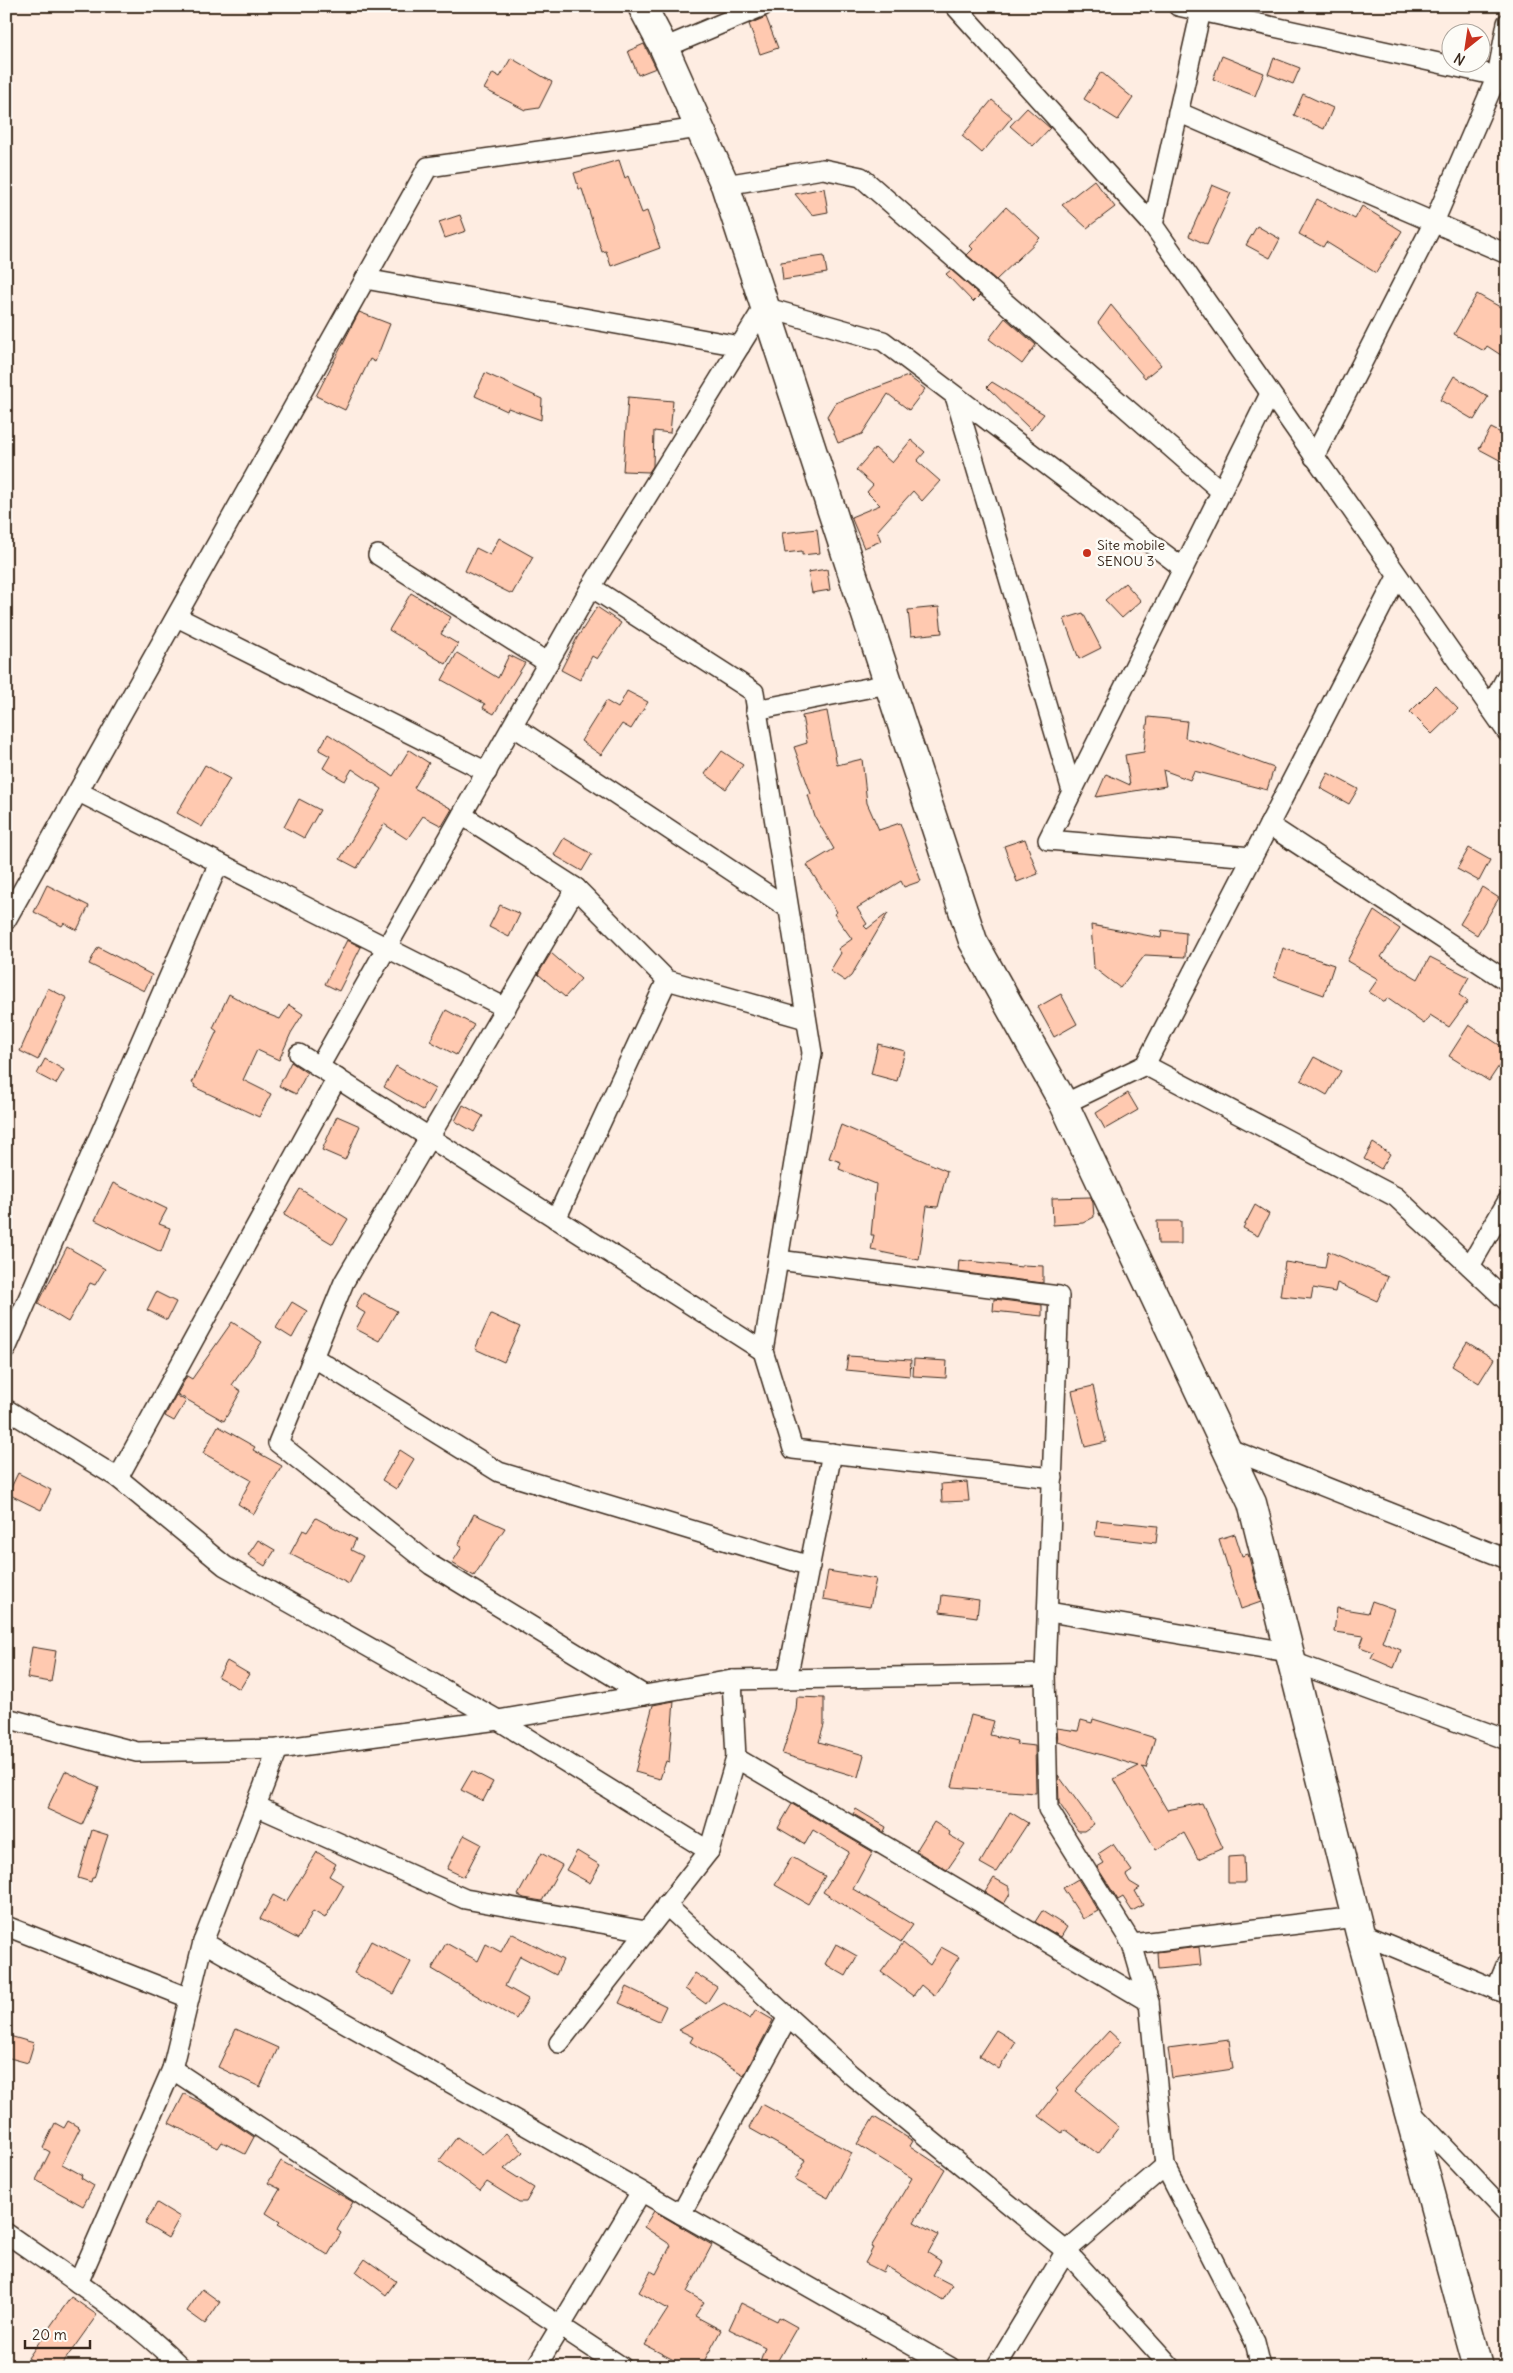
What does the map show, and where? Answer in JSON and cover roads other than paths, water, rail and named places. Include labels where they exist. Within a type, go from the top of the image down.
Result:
[{"type":"street","points":[[642,6],[664,48],[725,185],[973,941],[1064,1104],[1252,1503],[1289,1657],[1358,1925],[1478,2367]]},
{"type":"street","points":[[664,48],[763,6]]},
{"type":"street","points":[[955,6],[1153,225],[1507,732]]},
{"type":"street","points":[[1178,6],[1201,11],[1245,13],[1502,77]]},
{"type":"street","points":[[1153,225],[1201,11]]},
{"type":"street","points":[[1314,457],[1434,222],[1502,77],[1507,23]]},
{"type":"street","points":[[1178,112],[1507,254]]},
{"type":"street","points":[[6,920],[428,167],[699,128]]},
{"type":"street","points":[[725,185],[823,169],[861,177],[1221,491]]},
{"type":"street","points":[[365,279],[740,346]]},
{"type":"street","points":[[319,1067],[591,587],[764,307]]},
{"type":"street","points":[[764,307],[884,342],[1183,568]]},
{"type":"street","points":[[1252,857],[1048,840],[1270,394]]},
{"type":"street","points":[[955,396],[1072,791]]},
{"type":"street","points":[[378,555],[548,663]]},
{"type":"street","points":[[1064,1104],[1145,1065],[1397,577]]},
{"type":"street","points":[[591,587],[754,692],[812,1054],[763,1351],[793,1449],[1053,1478]]},
{"type":"street","points":[[177,617],[487,772]]},
{"type":"street","points":[[1490,708],[1507,676]]},
{"type":"street","points":[[756,710],[888,684]]},
{"type":"street","points":[[513,726],[788,908]]},
{"type":"street","points":[[79,792],[506,1008]]},
{"type":"street","points":[[462,814],[576,888],[666,980],[806,1019]]},
{"type":"street","points":[[1269,825],[1507,981]]},
{"type":"street","points":[[6,1349],[219,863]]},
{"type":"street","points":[[576,888],[344,1282],[278,1443],[431,1565],[644,1695]]},
{"type":"street","points":[[556,1219],[666,980]]},
{"type":"street","points":[[299,1054],[763,1351]]},
{"type":"street","points":[[1145,1065],[1396,1196],[1507,1302]]},
{"type":"street","points":[[118,1478],[337,1078]]},
{"type":"street","points":[[1470,1266],[1507,1202]]},
{"type":"street","points":[[778,1260],[1058,1296],[1049,1612],[1045,1674],[1048,1808],[1132,1944],[1149,2002],[1165,2166],[1255,2342],[1261,2367]]},
{"type":"street","points":[[314,1356],[499,1472],[810,1566]]},
{"type":"street","points":[[6,1409],[118,1478],[225,1566],[498,1720],[709,1851]]},
{"type":"street","points":[[1227,1448],[1507,1559]]},
{"type":"street","points":[[787,1679],[832,1453]]},
{"type":"street","points":[[1049,1612],[1289,1657],[1507,1740]]},
{"type":"street","points":[[6,1718],[137,1752],[278,1749],[498,1720],[732,1680],[1045,1674]]},
{"type":"street","points":[[559,2043],[709,1851],[736,1758],[732,1680]]},
{"type":"street","points":[[78,2283],[172,2069],[203,1942],[278,1749]]},
{"type":"street","points":[[736,1758],[1149,2002]]},
{"type":"street","points":[[256,1806],[465,1898],[646,1931]]},
{"type":"street","points":[[666,1905],[850,2074],[1066,2251],[1171,2367]]},
{"type":"street","points":[[1132,1944],[1358,1925],[1502,1992],[1507,1963]]},
{"type":"street","points":[[6,1926],[189,1998]]},
{"type":"street","points":[[203,1942],[950,2367]]},
{"type":"street","points":[[680,2214],[788,2017]]},
{"type":"street","points":[[172,2069],[622,2367]]},
{"type":"street","points":[[1407,2108],[1507,2213]]},
{"type":"street","points":[[996,2367],[1066,2251],[1165,2166]]},
{"type":"street","points":[[536,2367],[642,2192]]},
{"type":"street","points":[[6,2233],[78,2283],[157,2343],[181,2367]]},
{"type":"place","name":"Site mobile SENOU 3","points":[[1087,553]]}]
